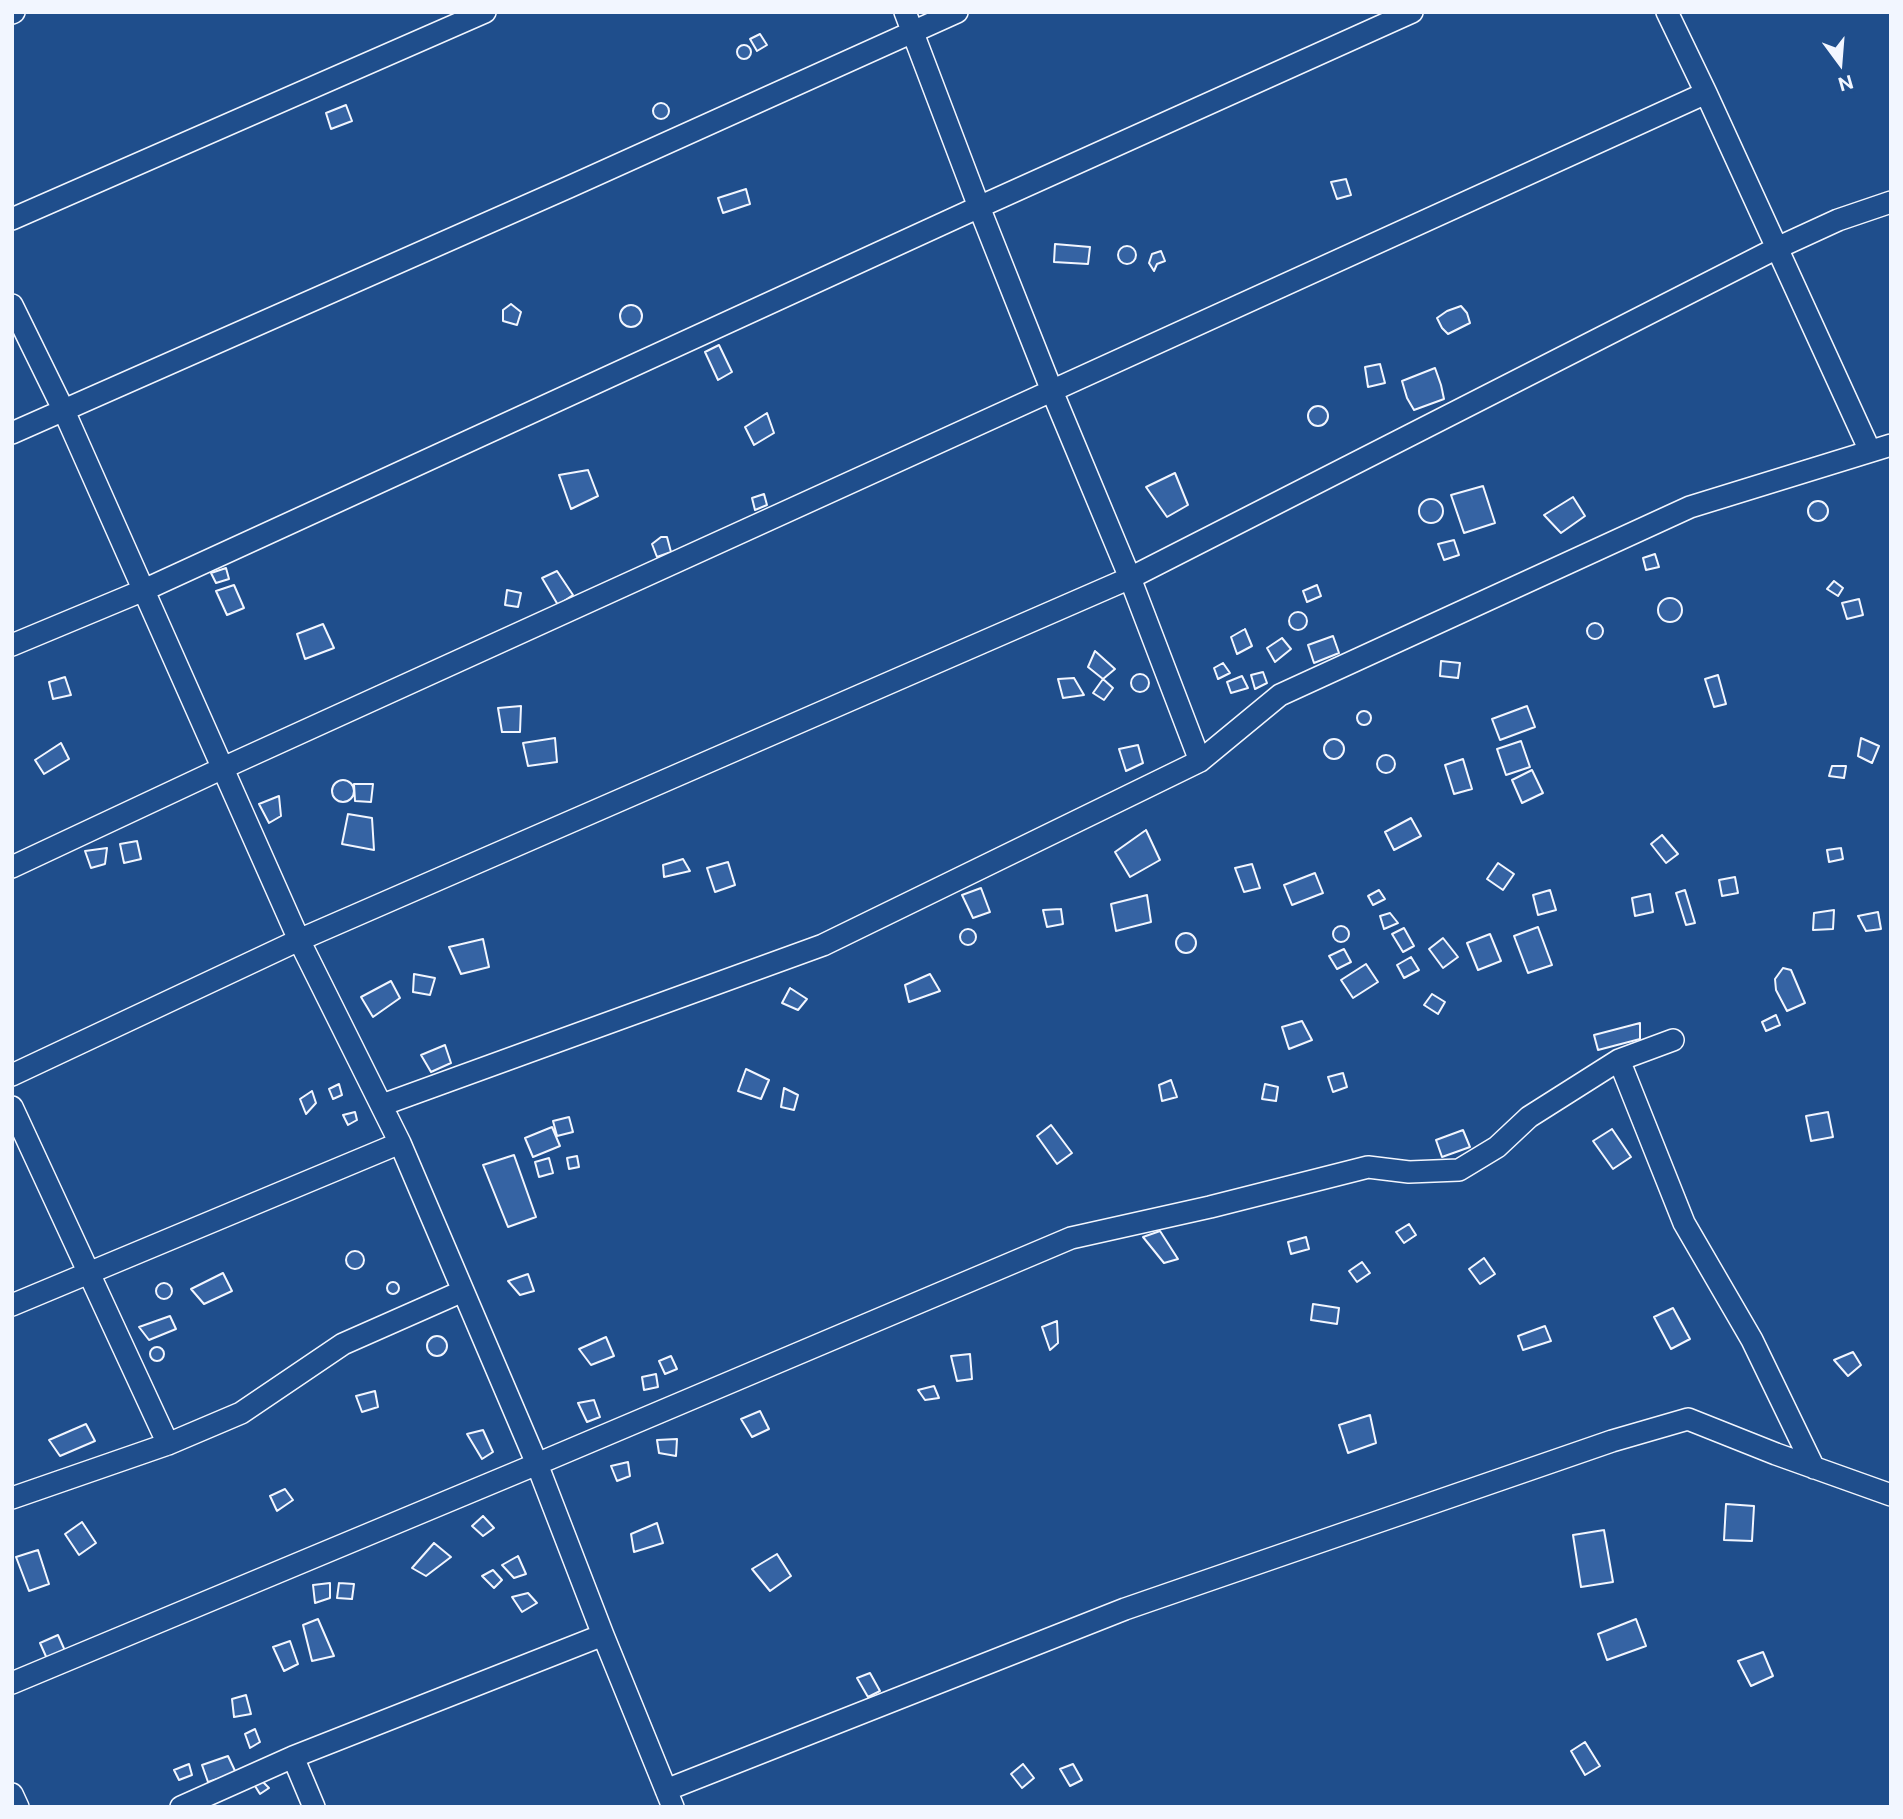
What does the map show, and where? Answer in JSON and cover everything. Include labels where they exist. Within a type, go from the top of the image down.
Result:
[{"type":"street","points":[[12,219],[485,12]]},
{"type":"street","points":[[12,433],[569,187],[909,22],[957,12]]},
{"type":"street","points":[[12,645],[144,590],[979,207],[1412,12]]},
{"type":"street","points":[[1667,12],[1870,451]]},
{"type":"street","points":[[909,22],[979,207],[1130,578],[1200,761]]},
{"type":"street","points":[[12,866],[1706,93]]},
{"type":"street","points":[[12,1074],[299,940],[1130,578],[1777,248],[1838,220],[1891,202]]},
{"type":"street","points":[[12,305],[64,411],[299,940],[400,1143],[537,1464],[669,1798],[1125,1609],[1612,1441],[1688,1419],[1891,1495]]},
{"type":"street","points":[[382,1105],[823,945],[1200,761],[1280,695],[1690,507],[1891,444]]},
{"type":"street","points":[[12,1683],[1072,1238],[1368,1167],[1409,1172],[1459,1170],[1497,1147],[1529,1117],[1619,1060],[1673,1040]]},
{"type":"street","points":[[1619,1060],[1684,1223],[1752,1340],[1814,1468]]},
{"type":"street","points":[[12,1107],[167,1444]]},
{"type":"street","points":[[12,1305],[400,1143]]},
{"type":"street","points":[[12,1498],[167,1444],[241,1413],[343,1344],[463,1291]]},
{"type":"street","points":[[181,1807],[293,1756],[603,1635]]},
{"type":"street","points":[[293,1756],[314,1807]]},
{"type":"street","points":[[12,1794],[18,1807]]},
{"type":"building","points":[[760,34],[767,45],[757,51],[750,39]]},
{"type":"building","points":[[744,45],[749,47],[749,57],[744,59],[739,57],[737,52],[739,47]]},
{"type":"building","points":[[661,103],[669,111],[661,119],[653,111]]},
{"type":"building","points":[[346,105],[352,121],[331,129],[326,113]]},
{"type":"building","points":[[1346,179],[1351,195],[1337,199],[1331,182]]},
{"type":"building","points":[[746,189],[750,204],[723,213],[718,198]]},
{"type":"building","points":[[1055,244],[1090,247],[1088,264],[1054,262]]},
{"type":"building","points":[[1127,246],[1133,249],[1136,255],[1133,261],[1127,264],[1121,261],[1118,255],[1121,249]]},
{"type":"building","points":[[1161,251],[1165,261],[1157,264],[1154,271],[1149,263],[1152,254]]},
{"type":"building","points":[[511,304],[521,312],[517,325],[503,321],[503,310]]},
{"type":"building","points":[[631,305],[639,308],[642,316],[639,324],[631,327],[623,324],[620,316],[623,308]]},
{"type":"building","points":[[1461,306],[1470,323],[1448,334],[1437,318]]},
{"type":"building","points":[[719,345],[732,372],[718,380],[705,352]]},
{"type":"building","points":[[1380,364],[1385,383],[1368,387],[1365,367]]},
{"type":"building","points":[[1435,368],[1444,399],[1414,410],[1402,381]]},
{"type":"building","points":[[1318,406],[1325,409],[1328,416],[1325,423],[1318,426],[1311,423],[1308,416],[1311,409]]},
{"type":"building","points":[[767,413],[774,433],[754,445],[745,427]]},
{"type":"building","points":[[588,470],[598,496],[571,509],[559,475]]},
{"type":"building","points":[[1175,473],[1188,505],[1167,517],[1146,487]]},
{"type":"building","points":[[1483,486],[1495,523],[1464,533],[1451,495]]},
{"type":"building","points":[[764,494],[767,505],[755,510],[752,498]]},
{"type":"building","points":[[1573,497],[1585,516],[1561,533],[1544,515]]},
{"type":"building","points":[[1431,499],[1440,502],[1443,511],[1440,520],[1431,523],[1422,520],[1419,511],[1422,502]]},
{"type":"building","points":[[1818,501],[1825,504],[1828,511],[1825,518],[1818,521],[1811,518],[1808,511],[1811,504]]},
{"type":"building","points":[[661,537],[667,537],[671,552],[657,557],[652,544]]},
{"type":"building","points":[[1454,540],[1459,555],[1444,560],[1438,544]]},
{"type":"building","points":[[1655,554],[1659,567],[1646,570],[1643,558]]},
{"type":"building","points":[[226,568],[229,579],[216,583],[211,573]]},
{"type":"building","points":[[557,571],[573,595],[558,605],[542,578]]},
{"type":"building","points":[[1834,581],[1843,588],[1838,596],[1827,589]]},
{"type":"building","points":[[234,585],[244,608],[227,615],[216,591]]},
{"type":"building","points":[[1317,585],[1321,596],[1307,602],[1303,591]]},
{"type":"building","points":[[507,590],[521,593],[518,607],[505,605]]},
{"type":"building","points":[[1670,598],[1678,602],[1682,610],[1678,618],[1670,622],[1662,618],[1658,610],[1662,602]]},
{"type":"building","points":[[1859,599],[1863,615],[1847,619],[1842,603]]},
{"type":"building","points":[[1294,612],[1302,612],[1307,621],[1305,628],[1294,630],[1289,625],[1289,617]]},
{"type":"building","points":[[1595,623],[1601,625],[1601,637],[1595,639],[1589,637],[1587,631],[1589,625]]},
{"type":"building","points":[[323,624],[334,648],[305,659],[297,634]]},
{"type":"building","points":[[1245,629],[1252,646],[1237,654],[1231,637]]},
{"type":"building","points":[[1333,636],[1339,653],[1314,663],[1308,645]]},
{"type":"building","points":[[1282,638],[1291,649],[1275,662],[1267,648]]},
{"type":"building","points":[[1095,651],[1115,669],[1103,679],[1088,667]]},
{"type":"building","points":[[1441,661],[1460,663],[1458,678],[1440,676]]},
{"type":"building","points":[[1223,663],[1230,673],[1218,679],[1214,668]]},
{"type":"building","points":[[1263,672],[1267,683],[1255,689],[1251,675]]},
{"type":"building","points":[[1140,674],[1146,677],[1149,683],[1146,689],[1140,692],[1134,689],[1131,683],[1134,677]]},
{"type":"building","points":[[1718,675],[1726,704],[1714,707],[1705,679]]},
{"type":"building","points":[[1242,676],[1248,688],[1231,693],[1227,682]]},
{"type":"building","points":[[65,677],[71,695],[53,699],[49,682]]},
{"type":"building","points":[[1074,678],[1084,695],[1063,698],[1058,679]]},
{"type":"building","points":[[1103,679],[1113,688],[1104,700],[1093,693]]},
{"type":"building","points":[[521,706],[520,732],[502,732],[498,708]]},
{"type":"building","points":[[1527,706],[1535,727],[1500,740],[1492,719]]},
{"type":"building","points":[[1361,711],[1367,711],[1371,718],[1367,725],[1361,725],[1357,721],[1357,715]]},
{"type":"building","points":[[555,738],[557,762],[528,766],[523,743]]},
{"type":"building","points":[[1861,738],[1879,746],[1872,763],[1858,756]]},
{"type":"building","points":[[1334,739],[1341,742],[1344,749],[1341,756],[1334,759],[1327,756],[1324,749],[1327,742]]},
{"type":"building","points":[[1521,741],[1530,767],[1506,775],[1497,749]]},
{"type":"building","points":[[61,743],[69,759],[44,774],[35,760]]},
{"type":"building","points":[[1138,745],[1143,763],[1126,771],[1119,749]]},
{"type":"building","points":[[1386,755],[1392,758],[1395,764],[1392,770],[1386,773],[1380,770],[1377,764],[1380,758]]},
{"type":"building","points":[[1463,759],[1472,789],[1454,794],[1445,765]]},
{"type":"building","points":[[1832,766],[1846,766],[1844,778],[1829,776]]},
{"type":"building","points":[[1532,770],[1543,793],[1522,803],[1512,780]]},
{"type":"building","points":[[343,780],[353,787],[354,791],[347,801],[343,802],[333,795],[332,791],[339,781]]},
{"type":"building","points":[[354,784],[373,784],[371,802],[355,801]]},
{"type":"building","points":[[279,796],[281,816],[269,823],[259,804]]},
{"type":"building","points":[[348,814],[372,818],[374,850],[342,844]]},
{"type":"building","points":[[1411,818],[1421,836],[1394,850],[1385,832]]},
{"type":"building","points":[[1146,830],[1160,860],[1130,877],[1115,852]]},
{"type":"building","points":[[1662,835],[1678,854],[1666,863],[1651,844]]},
{"type":"building","points":[[137,841],[141,859],[124,863],[120,844]]},
{"type":"building","points":[[107,848],[105,864],[91,868],[85,851]]},
{"type":"building","points":[[1841,848],[1843,859],[1829,862],[1827,850]]},
{"type":"building","points":[[683,859],[690,871],[664,877],[663,865]]},
{"type":"building","points":[[728,862],[735,885],[715,892],[707,868]]},
{"type":"building","points":[[1498,863],[1514,874],[1503,890],[1487,879]]},
{"type":"building","points":[[1252,864],[1260,888],[1244,892],[1235,868]]},
{"type":"building","points":[[1315,873],[1323,893],[1292,905],[1284,885]]},
{"type":"building","points":[[1735,877],[1738,893],[1722,896],[1719,880]]},
{"type":"building","points":[[981,888],[990,912],[973,918],[962,895]]},
{"type":"building","points":[[1379,890],[1385,899],[1373,905],[1368,896]]},
{"type":"building","points":[[1550,890],[1556,910],[1538,915],[1533,895]]},
{"type":"building","points":[[1685,890],[1695,923],[1686,925],[1676,893]]},
{"type":"building","points":[[1650,894],[1653,912],[1635,916],[1632,898]]},
{"type":"building","points":[[1147,895],[1151,922],[1116,931],[1111,904]]},
{"type":"building","points":[[1061,909],[1063,924],[1047,927],[1043,910]]},
{"type":"building","points":[[1834,910],[1833,929],[1813,930],[1814,913]]},
{"type":"building","points":[[1878,912],[1881,929],[1866,931],[1858,916]]},
{"type":"building","points":[[1390,913],[1398,923],[1384,929],[1380,916]]},
{"type":"building","points":[[1341,926],[1347,928],[1347,940],[1341,942],[1335,940],[1333,934],[1335,928]]},
{"type":"building","points":[[1538,927],[1552,965],[1528,973],[1514,936]]},
{"type":"building","points":[[1404,928],[1414,946],[1403,952],[1392,934]]},
{"type":"building","points":[[965,929],[971,929],[976,937],[974,943],[965,945],[960,940],[960,934]]},
{"type":"building","points":[[1182,933],[1190,933],[1196,943],[1190,953],[1182,953],[1176,947],[1176,939]]},
{"type":"building","points":[[1490,934],[1501,961],[1478,970],[1467,943]]},
{"type":"building","points":[[1443,938],[1458,957],[1443,968],[1429,949]]},
{"type":"building","points":[[483,939],[489,967],[461,974],[449,947]]},
{"type":"building","points":[[1344,949],[1351,962],[1337,969],[1329,956]]},
{"type":"building","points":[[1411,957],[1419,970],[1404,978],[1397,965]]},
{"type":"building","points":[[1366,964],[1378,982],[1353,998],[1341,980]]},
{"type":"building","points":[[1783,968],[1791,970],[1805,1003],[1787,1011],[1776,990],[1775,979]]},
{"type":"building","points":[[414,974],[435,978],[430,995],[413,992]]},
{"type":"building","points":[[930,974],[940,991],[909,1002],[905,985]]},
{"type":"building","points":[[391,981],[400,998],[373,1017],[361,997]]},
{"type":"building","points":[[790,988],[807,999],[798,1010],[782,1003]]},
{"type":"building","points":[[1432,994],[1445,1002],[1438,1014],[1424,1005]]},
{"type":"building","points":[[1776,1015],[1780,1025],[1766,1031],[1762,1022]]},
{"type":"building","points":[[1302,1021],[1312,1040],[1289,1049],[1282,1027]]},
{"type":"building","points":[[1640,1023],[1640,1039],[1598,1050],[1594,1035]]},
{"type":"building","points":[[445,1045],[451,1063],[431,1072],[421,1055]]},
{"type":"building","points":[[746,1069],[769,1080],[761,1099],[738,1091]]},
{"type":"building","points":[[1343,1073],[1347,1087],[1333,1092],[1328,1077]]},
{"type":"building","points":[[1171,1080],[1177,1097],[1162,1101],[1159,1085]]},
{"type":"building","points":[[339,1084],[342,1095],[333,1099],[329,1089]]},
{"type":"building","points":[[1265,1084],[1278,1087],[1276,1101],[1262,1099]]},
{"type":"building","points":[[784,1088],[798,1095],[794,1110],[781,1107]]},
{"type":"building","points":[[312,1091],[316,1103],[306,1114],[300,1099]]},
{"type":"building","points":[[355,1112],[357,1120],[348,1125],[343,1115]]},
{"type":"building","points":[[1828,1112],[1833,1137],[1811,1141],[1806,1116]]},
{"type":"building","points":[[569,1117],[573,1132],[557,1136],[553,1121]]},
{"type":"building","points":[[1051,1125],[1072,1153],[1057,1164],[1037,1136]]},
{"type":"building","points":[[552,1127],[560,1146],[533,1157],[525,1138]]},
{"type":"building","points":[[1612,1129],[1631,1157],[1613,1169],[1593,1141]]},
{"type":"building","points":[[1463,1130],[1470,1147],[1442,1157],[1436,1140]]},
{"type":"building","points":[[514,1155],[536,1217],[508,1227],[483,1165]]},
{"type":"building","points":[[577,1156],[579,1167],[569,1169],[567,1158]]},
{"type":"building","points":[[549,1158],[553,1173],[539,1177],[535,1162]]},
{"type":"building","points":[[1409,1224],[1416,1235],[1404,1243],[1396,1232]]},
{"type":"building","points":[[1160,1231],[1178,1259],[1164,1263],[1143,1237]]},
{"type":"building","points":[[1306,1237],[1309,1249],[1291,1254],[1288,1242]]},
{"type":"building","points":[[351,1251],[359,1251],[364,1260],[362,1267],[351,1269],[346,1264],[346,1256]]},
{"type":"building","points":[[1484,1258],[1495,1274],[1480,1284],[1469,1269]]},
{"type":"building","points":[[1362,1262],[1370,1273],[1357,1282],[1349,1271]]},
{"type":"building","points":[[223,1273],[232,1291],[204,1304],[191,1289]]},
{"type":"building","points":[[528,1274],[534,1291],[520,1295],[508,1281]]},
{"type":"building","points":[[393,1282],[399,1288],[393,1294],[387,1288]]},
{"type":"building","points":[[164,1283],[170,1285],[170,1297],[164,1299],[158,1297],[156,1291],[158,1285]]},
{"type":"building","points":[[1313,1304],[1339,1308],[1337,1324],[1311,1320]]},
{"type":"building","points":[[1673,1308],[1690,1339],[1671,1349],[1654,1317]]},
{"type":"building","points":[[170,1316],[176,1329],[149,1340],[139,1327]]},
{"type":"building","points":[[1057,1321],[1058,1343],[1050,1350],[1042,1327]]},
{"type":"building","points":[[1545,1326],[1551,1341],[1523,1350],[1518,1336]]},
{"type":"building","points":[[433,1336],[441,1336],[447,1346],[441,1356],[433,1356],[427,1350],[427,1342]]},
{"type":"building","points":[[606,1337],[614,1356],[591,1365],[579,1349]]},
{"type":"building","points":[[157,1347],[162,1349],[162,1359],[157,1361],[152,1359],[150,1354],[152,1349]]},
{"type":"building","points":[[1853,1352],[1861,1365],[1848,1376],[1834,1360]]},
{"type":"building","points":[[970,1354],[972,1379],[957,1381],[951,1356]]},
{"type":"building","points":[[671,1356],[677,1369],[665,1374],[659,1361]]},
{"type":"building","points":[[656,1374],[658,1387],[644,1390],[642,1377]]},
{"type":"building","points":[[934,1386],[939,1398],[925,1400],[918,1390]]},
{"type":"building","points":[[375,1391],[378,1407],[362,1412],[356,1396]]},
{"type":"building","points":[[594,1400],[600,1417],[587,1422],[578,1403]]},
{"type":"building","points":[[760,1411],[769,1429],[752,1437],[741,1419]]},
{"type":"building","points":[[1370,1415],[1376,1443],[1348,1453],[1339,1425]]},
{"type":"building","points":[[86,1424],[95,1441],[60,1456],[49,1440]]},
{"type":"building","points":[[483,1430],[493,1452],[482,1459],[467,1434]]},
{"type":"building","points":[[677,1439],[676,1456],[659,1453],[657,1440]]},
{"type":"building","points":[[628,1462],[630,1476],[617,1481],[611,1466]]},
{"type":"building","points":[[285,1489],[293,1500],[277,1511],[270,1496]]},
{"type":"building","points":[[1726,1504],[1754,1506],[1752,1541],[1724,1540]]},
{"type":"building","points":[[483,1516],[494,1528],[483,1536],[472,1526]]},
{"type":"building","points":[[82,1522],[96,1543],[79,1555],[65,1534]]},
{"type":"building","points":[[657,1523],[663,1543],[634,1552],[631,1534]]},
{"type":"building","points":[[1604,1530],[1613,1582],[1581,1587],[1573,1535]]},
{"type":"building","points":[[434,1543],[451,1557],[426,1576],[412,1568]]},
{"type":"building","points":[[38,1550],[49,1584],[29,1591],[16,1557]]},
{"type":"building","points":[[777,1554],[791,1576],[770,1591],[752,1569]]},
{"type":"building","points":[[518,1556],[526,1574],[514,1578],[502,1565]]},
{"type":"building","points":[[493,1570],[502,1580],[494,1588],[482,1576]]},
{"type":"building","points":[[330,1583],[330,1598],[315,1603],[313,1585]]},
{"type":"building","points":[[339,1583],[354,1584],[352,1599],[337,1598]]},
{"type":"building","points":[[528,1593],[537,1603],[522,1612],[512,1597]]},
{"type":"building","points":[[318,1619],[334,1656],[312,1661],[303,1625]]},
{"type":"building","points":[[1636,1619],[1646,1646],[1607,1660],[1598,1634]]},
{"type":"building","points":[[58,1635],[66,1653],[48,1661],[40,1643]]},
{"type":"building","points":[[290,1641],[298,1664],[284,1671],[273,1647]]},
{"type":"building","points":[[1763,1652],[1773,1676],[1751,1686],[1738,1661]]},
{"type":"building","points":[[870,1673],[880,1691],[868,1697],[857,1678]]},
{"type":"building","points":[[246,1695],[251,1714],[234,1717],[232,1699]]},
{"type":"building","points":[[255,1729],[260,1742],[250,1748],[245,1734]]},
{"type":"building","points":[[1585,1742],[1600,1766],[1585,1775],[1571,1751]]},
{"type":"building","points":[[228,1756],[236,1773],[208,1782],[202,1765]]},
{"type":"building","points":[[189,1764],[192,1775],[179,1780],[174,1770]]},
{"type":"building","points":[[1023,1764],[1034,1778],[1022,1788],[1011,1774]]},
{"type":"building","points":[[1073,1764],[1082,1780],[1070,1786],[1060,1769]]},
{"type":"building","points":[[262,1781],[269,1788],[260,1794],[255,1786]]}]
